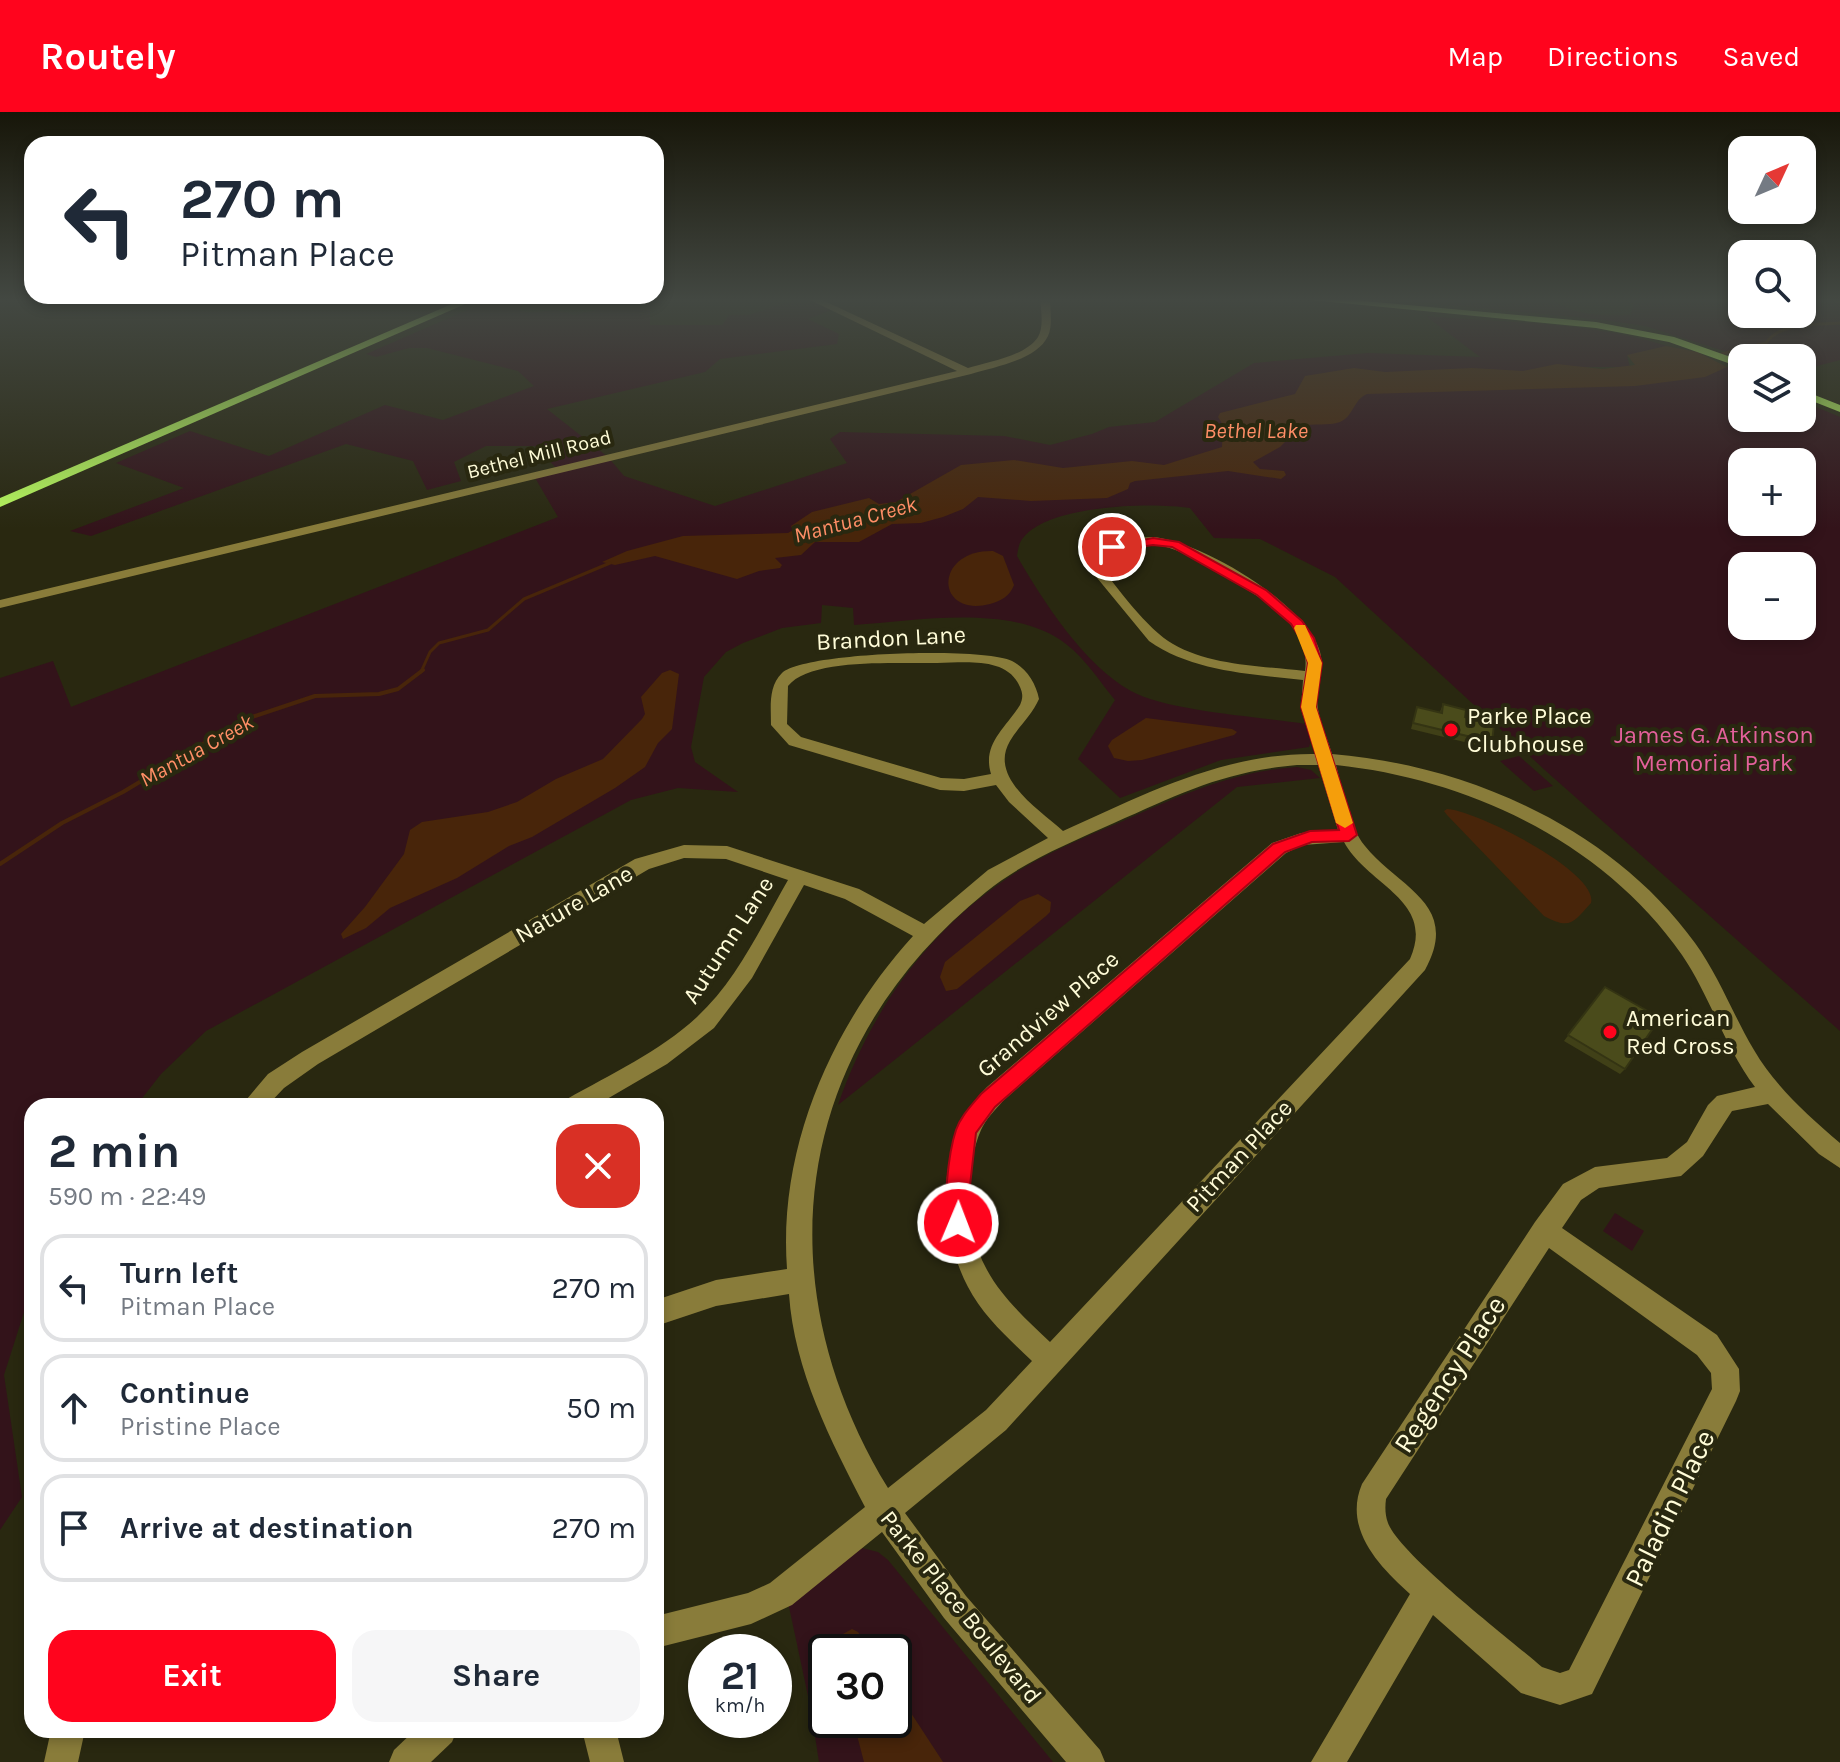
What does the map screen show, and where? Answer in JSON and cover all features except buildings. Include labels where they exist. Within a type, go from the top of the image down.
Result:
[{"type":"main road","points":[[0,503],[297,375]]},
{"type":"main road","points":[[1816,399],[1840,409]]},
{"type":"street","name":"Bethel Mill Road","points":[[0,604],[954,375]]},
{"type":"street","name":"Pitman Place","points":[[664,1630],[771,1600],[800,1581],[986,1430],[1421,960],[1428,938],[1420,910],[1403,889],[1364,858],[1349,835],[1309,707],[1315,663],[1309,644],[1288,613],[1261,593],[1184,548],[1153,541],[1107,548],[1094,555],[1093,565],[1165,647],[1199,659],[1313,677]]},
{"type":"street","name":"Brandon Lane","points":[[978,657],[1006,663],[1018,671],[1031,695],[1028,706],[998,747],[996,763],[1001,778],[970,785],[940,784],[795,741],[779,725],[780,686],[793,672],[819,664],[978,657]]},
{"type":"street","name":"Parke Place Boulevard","points":[[1088,1762],[929,1572],[883,1512],[856,1464],[829,1401],[808,1333],[800,1280],[798,1243],[801,1190],[811,1142],[848,1043],[897,966],[926,934],[985,882],[1061,839],[1215,773],[1272,761],[1325,760],[1387,766],[1469,789],[1526,814],[1588,851],[1660,914],[1685,943],[1747,1057],[1775,1093],[1840,1157]]},
{"type":"street","points":[[1001,778],[1061,839]]},
{"type":"street","name":"Grandview Place","points":[[1050,1360],[998,1309],[977,1280],[964,1250],[957,1203],[962,1147],[970,1121],[995,1094],[1279,848],[1310,837],[1349,835]]},
{"type":"street","name":"Nature Lane","points":[[259,1098],[295,1068],[649,861],[677,852],[710,850],[800,876],[862,898],[926,934]]},
{"type":"street","name":"Autumn Lane","points":[[588,1098],[678,1044],[713,1015],[734,987],[800,876]]},
{"type":"street","name":"Regency Place","points":[[1430,1591],[1394,1558],[1378,1537],[1369,1515],[1372,1494],[1544,1230],[1579,1186],[1595,1178],[1673,1168],[1695,1149],[1716,1112],[1725,1103],[1775,1093]]},
{"type":"street","name":"Paladin Place","points":[[1430,1591],[1533,1681],[1560,1689],[1580,1682],[1726,1391],[1725,1369],[1707,1345],[1544,1230]]},
{"type":"street","points":[[664,1310],[716,1293],[800,1280]]},
{"type":"street","points":[[1328,1762],[1430,1591]]},
{"type":"street","points":[[61,1762],[66,1738]]},
{"type":"street","points":[[406,1762],[432,1738]]},
{"type":"street","points":[[601,1738],[607,1762]]},
{"type":"green space","name":"James G. Atkinson Memorial Park","points":[[522,375],[692,375],[547,409],[608,457],[624,476],[715,506],[847,463],[830,439],[840,432],[1004,436],[1050,445],[1109,427],[1155,422],[1234,375],[1586,375],[1635,386],[1688,375],[1728,375],[1728,432],[1816,432],[1816,407],[1840,417],[1840,1031],[1547,772],[1335,577],[1260,539],[1214,538],[1190,508],[1127,506],[1077,512],[1036,527],[1022,540],[1017,556],[1052,612],[1081,649],[1114,680],[1147,698],[1215,712],[1306,724],[1311,740],[1309,747],[1221,760],[1120,798],[1078,759],[1115,700],[1080,656],[1045,631],[1020,623],[964,618],[854,625],[853,608],[822,605],[821,623],[782,628],[726,652],[704,677],[691,747],[695,762],[738,792],[678,788],[631,800],[206,1031],[161,1074],[142,1098],[24,1098],[24,1312],[4,1375],[22,1497],[0,1530],[0,678],[53,661],[71,707],[558,517],[534,476],[558,470],[535,446],[486,446],[454,462],[461,481],[427,490],[413,461],[346,444],[91,536],[70,531],[184,488],[116,463],[190,431],[269,456],[385,405],[443,420],[534,386]]},
{"type":"green space","points":[[1519,756],[1553,786],[1534,791],[1500,761]]},
{"type":"green space","points":[[1297,767],[1311,770],[1320,778],[1237,787],[838,1105],[869,1034],[910,970],[962,913],[992,889],[1050,853],[1191,792],[1253,773]]},
{"type":"green space","points":[[1615,1213],[1644,1231],[1632,1251],[1603,1231]]},
{"type":"green space","points":[[862,1548],[878,1552],[888,1560],[1053,1762],[819,1762],[815,1738],[912,1738],[912,1634],[808,1634],[808,1696],[788,1602],[855,1550]]},
{"type":"water","name":"Bethel Lake","points":[[1709,375],[1635,386],[1367,394],[1340,422],[1301,426],[1280,447],[1253,462],[1260,469],[1284,471],[1286,475],[1281,479],[1228,471],[1135,481],[1130,483],[1128,489],[1107,498],[1031,501],[978,497],[963,509],[943,517],[921,523],[892,524],[859,542],[815,542],[801,555],[775,558],[782,565],[780,568],[737,579],[655,556],[615,565],[602,562],[627,551],[683,536],[788,533],[793,530],[791,526],[812,512],[869,498],[879,504],[896,502],[961,465],[1014,460],[1063,468],[1132,461],[1164,465],[1222,447],[1220,413],[1295,394],[1305,376]]},
{"type":"water","points":[[993,551],[1003,556],[1014,585],[1010,592],[990,604],[972,606],[959,601],[951,593],[948,582],[951,571],[959,561],[973,554]]},
{"type":"water","points":[[670,670],[679,674],[672,729],[658,743],[645,767],[532,837],[509,846],[457,878],[390,908],[366,928],[343,939],[341,934],[404,854],[410,830],[422,822],[488,812],[517,802],[556,779],[603,759],[642,719],[645,714],[641,697],[662,673]]},
{"type":"water","points":[[1146,718],[1237,732],[1142,760],[1114,758],[1108,746],[1112,740]]},
{"type":"water","points":[[1447,809],[1507,831],[1556,860],[1576,875],[1588,890],[1591,903],[1570,922],[1560,923],[1544,916],[1447,815],[1444,811]]},
{"type":"water","points":[[1038,894],[1051,902],[1050,912],[957,989],[946,991],[940,977],[945,962],[1020,901]]},
{"type":"water","points":[[852,1629],[859,1634],[843,1634]]},
{"type":"water","points":[[912,1715],[943,1762],[864,1762],[858,1738],[912,1738]]},
{"type":"waterway","name":"Mantua Creek","points":[[421,671],[430,652],[439,643],[488,630],[524,599],[610,563]]},
{"type":"waterway","name":"Mantua Creek","points":[[0,864],[62,823],[123,792],[243,720],[315,696],[379,694],[398,689],[421,671]]},
{"type":"slow traffic","points":[[1301,628],[1315,663],[1308,703],[1345,823]]},
{"type":"place","name":"Parke Place Clubhouse","points":[[1451,730]]},
{"type":"place","name":"American Red Cross","points":[[1610,1032]]},
{"type":"route","points":[[958,1223],[957,1203],[965,1133],[970,1121],[988,1100],[1279,848],[1310,837],[1349,835],[1308,703],[1315,663],[1307,638],[1295,621],[1261,593],[1175,544],[1153,541],[1112,547]]}]
